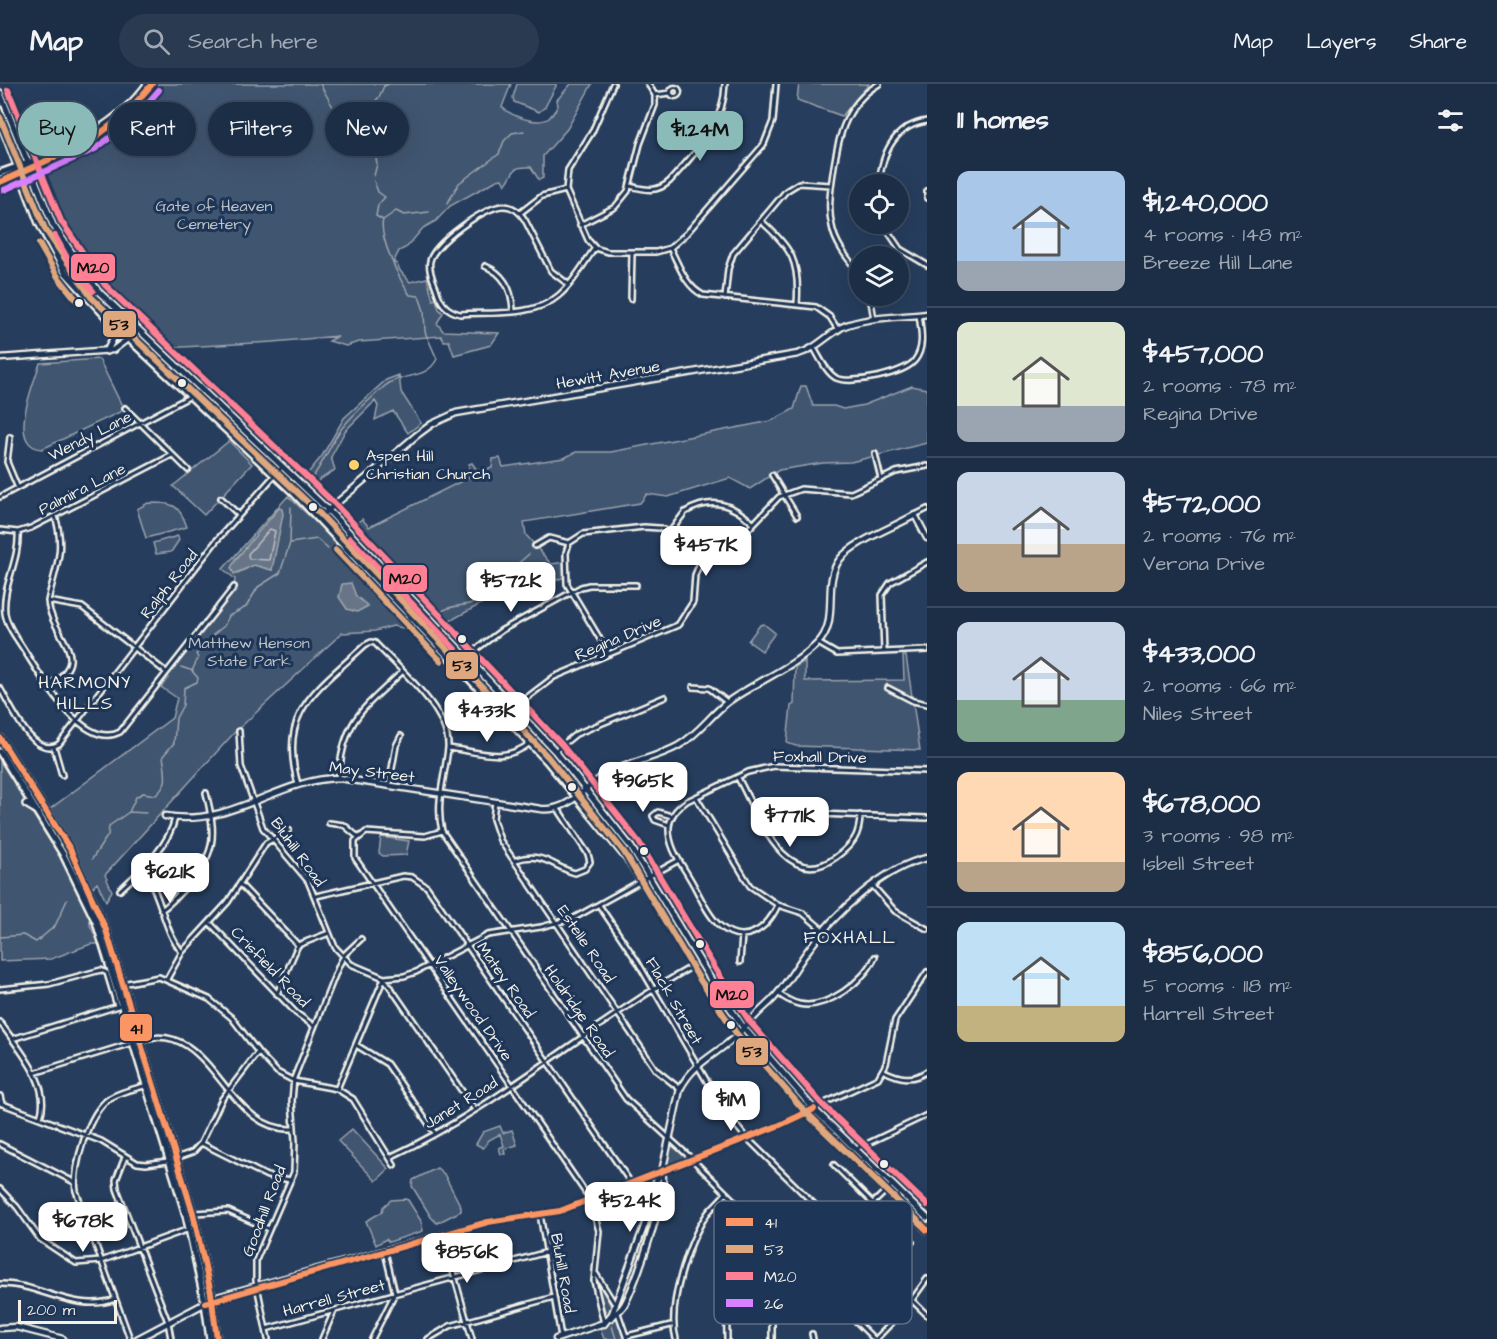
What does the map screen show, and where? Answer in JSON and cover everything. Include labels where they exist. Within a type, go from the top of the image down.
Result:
[{"type":"main road","points":[[0,93],[62,241],[98,291],[327,509],[555,752],[587,789],[650,876],[708,975],[743,1027],[814,1109],[911,1201]]},
{"type":"main road","points":[[0,120],[39,223],[65,272],[114,326],[276,475],[319,518],[578,796],[642,881],[693,966],[739,1033],[807,1113],[897,1201]]},
{"type":"main road","points":[[0,173],[17,166],[29,166]]},
{"type":"main road","points":[[0,182],[29,166]]},
{"type":"main road","points":[[107,351],[113,339],[114,326]]},
{"type":"main road","points":[[170,377],[190,391],[201,391]]},
{"type":"main road","points":[[191,396],[202,397],[227,415]]},
{"type":"main road","points":[[0,738],[38,812],[63,854],[96,922],[141,1040],[193,1213],[212,1299],[217,1339]]},
{"type":"main road","points":[[0,752],[45,810],[70,849],[98,906],[120,984],[119,1005],[134,1042],[189,1228],[205,1302],[210,1339]]},
{"type":"main road","points":[[26,804],[38,812]]},
{"type":"main road","points":[[912,1202],[926,1214]]},
{"type":"main road","points":[[912,1215],[927,1230]]},
{"type":"street","points":[[29,166],[94,133],[126,107],[147,84]]},
{"type":"street","points":[[29,166],[78,148],[114,125],[152,84]]},
{"type":"street","points":[[613,84],[592,132],[568,170],[566,190],[580,225],[595,248],[608,252],[656,252],[670,248],[686,234],[764,144],[773,122],[776,84]]},
{"type":"street","points":[[580,225],[615,207],[630,186],[640,144],[655,105],[655,95],[648,84]]},
{"type":"street","points":[[630,186],[654,190],[662,188],[670,181],[716,126],[724,106],[725,84]]},
{"type":"street","points":[[849,257],[835,236],[829,210],[836,148],[844,122],[862,97],[879,84]]},
{"type":"street","points":[[655,95],[670,93]]},
{"type":"street","points":[[881,174],[884,155],[890,143],[903,130],[927,121]]},
{"type":"street","points":[[724,298],[730,261],[739,245],[793,186],[805,183],[832,185]]},
{"type":"street","points":[[520,213],[542,196],[566,190]]},
{"type":"street","points":[[927,191],[927,198]]},
{"type":"street","points":[[568,284],[551,271],[520,213],[501,206],[470,221],[433,253],[429,263],[438,297],[451,312],[459,314],[513,310],[546,304],[558,297],[568,284],[595,248]]},
{"type":"street","points":[[761,221],[786,243],[795,261],[799,282],[797,304]]},
{"type":"street","points":[[890,234],[900,249],[927,265]]},
{"type":"street","points":[[670,248],[685,279],[696,291],[710,297],[797,304],[823,311],[838,330]]},
{"type":"street","points":[[631,299],[632,252]]},
{"type":"street","points":[[485,266],[494,269],[510,288],[513,310]]},
{"type":"street","points":[[872,306],[874,321]]},
{"type":"street","name":"Hewitt Avenue","points":[[319,518],[417,435],[432,424],[456,413],[798,354],[814,348],[838,330],[852,324],[927,314]]},
{"type":"street","points":[[814,348],[832,375],[845,381],[901,370],[915,361],[920,351],[922,338],[919,315]]},
{"type":"street","points":[[0,358],[107,351],[119,347],[138,331]]},
{"type":"street","name":"Wendy Lane","points":[[0,497],[191,396]]},
{"type":"street","points":[[125,408],[188,470]]},
{"type":"street","points":[[10,437],[7,462],[17,486]]},
{"type":"street","name":"Palmira Lane","points":[[0,530],[18,532],[55,516],[172,454]]},
{"type":"street","points":[[875,454],[881,479]]},
{"type":"street","points":[[609,654],[583,607],[571,592],[566,569],[566,553],[569,543],[583,534],[644,527],[670,532],[702,558],[711,550],[739,538],[785,494],[801,489],[851,493],[896,472],[927,466]]},
{"type":"street","name":"Ralph Road","points":[[79,719],[213,546],[282,467]]},
{"type":"street","points":[[772,475],[797,516]]},
{"type":"street","points":[[221,498],[239,515]]},
{"type":"street","points":[[670,532],[685,512],[720,504],[731,505],[753,523]]},
{"type":"street","points":[[515,860],[537,858],[558,863],[575,873],[585,869],[590,862],[588,854],[558,808],[610,772],[680,745],[702,728],[727,702],[788,665],[818,643],[828,624],[830,583],[840,559],[849,551],[927,509]]},
{"type":"street","points":[[915,515],[927,538]]},
{"type":"street","points":[[47,686],[66,673],[71,660],[69,649],[51,617],[48,601],[61,550],[61,535],[55,516]]},
{"type":"street","points":[[18,532],[18,554],[5,602],[5,614],[9,626],[58,702],[101,736],[112,736],[120,732],[234,587]]},
{"type":"street","points":[[535,546],[549,538],[569,543]]},
{"type":"street","points":[[213,546],[217,549]]},
{"type":"street","name":"Regina Drive","points":[[504,715],[543,683],[669,630],[682,621],[693,602],[695,575],[702,558]]},
{"type":"street","points":[[884,652],[882,595],[890,583],[927,562]]},
{"type":"street","points":[[467,656],[502,630],[571,592],[589,585],[636,585]]},
{"type":"street","points":[[48,601],[82,607],[166,672]]},
{"type":"street","name":"Holdridge Road","points":[[298,784],[290,751],[297,718],[313,695],[371,642],[402,672],[438,713],[447,737],[448,748],[439,807],[442,831],[626,1099],[669,1137],[733,1201]]},
{"type":"street","points":[[818,643],[837,654],[927,650]]},
{"type":"street","points":[[339,778],[345,738],[350,724],[402,672]]},
{"type":"street","points":[[693,687],[709,688],[727,702]]},
{"type":"street","points":[[0,688],[31,739],[42,747],[54,747],[79,719]]},
{"type":"street","points":[[888,688],[912,701],[927,704]]},
{"type":"street","points":[[555,752],[576,734],[665,697]]},
{"type":"street","name":"Bluhill Road","points":[[239,731],[241,766],[263,828],[303,874],[316,896],[329,933],[343,957]]},
{"type":"street","points":[[389,785],[396,746],[401,736]]},
{"type":"street","points":[[448,748],[502,756],[522,750],[530,743]]},
{"type":"street","points":[[54,747],[62,775]]},
{"type":"street","name":"Foxhall Drive","points":[[669,825],[657,821],[653,816],[658,812],[672,816],[681,804],[758,768],[774,766],[927,771]]},
{"type":"street","name":"May Street","points":[[165,816],[212,817],[298,784],[320,778],[339,778],[389,785],[547,810],[558,808]]},
{"type":"street","points":[[738,778],[779,851],[796,865],[808,867],[823,865],[847,848],[859,833],[860,815]]},
{"type":"street","points":[[161,910],[204,866],[213,842],[212,817],[206,793]]},
{"type":"street","points":[[696,797],[741,874],[763,897],[778,905],[803,913],[823,930]]},
{"type":"street","name":"Estelle Road","points":[[495,802],[495,831],[656,1070],[680,1089]]},
{"type":"street","points":[[818,814],[927,818]]},
{"type":"street","points":[[672,816],[669,825],[670,841],[716,922],[725,929],[742,935],[764,928],[771,921],[778,905]]},
{"type":"street","points":[[120,890],[169,839],[175,818]]},
{"type":"street","points":[[330,823],[344,825],[358,837],[373,831],[425,836],[442,831]]},
{"type":"street","points":[[167,979],[182,952],[210,924],[240,884],[266,843],[289,830]]},
{"type":"street","name":"Valleywood Drive","points":[[358,837],[354,846],[355,858],[590,1199],[599,1231],[595,1289],[604,1324]]},
{"type":"street","points":[[604,1324],[615,1305],[645,1224],[656,1183],[662,1172],[680,1089],[697,1064],[739,1033],[778,993],[823,930],[873,886],[894,871],[927,858]]},
{"type":"street","points":[[384,978],[404,976],[488,935],[557,924],[599,905],[679,860]]},
{"type":"street","points":[[141,870],[150,880],[170,938],[182,952]]},
{"type":"street","name":"Matey Road","points":[[316,896],[403,876],[421,882],[631,1183]]},
{"type":"street","points":[[240,884],[298,945]]},
{"type":"street","points":[[873,886],[895,911],[927,929]]},
{"type":"street","name":"Flack Street","points":[[599,905],[653,989],[723,1109],[747,1137],[812,1201]]},
{"type":"street","name":"Crisfield Road","points":[[210,924],[296,1013],[314,1026]]},
{"type":"street","points":[[277,994],[298,945],[329,933]]},
{"type":"street","points":[[740,962],[742,935]]},
{"type":"street","points":[[361,939],[343,957],[384,978],[475,1110]]},
{"type":"street","name":"Goodhill Road","points":[[268,1339],[257,1287],[256,1260],[296,1164],[294,1081],[343,957]]},
{"type":"street","points":[[778,993],[798,1004],[817,1003],[849,986],[870,969],[875,957]]},
{"type":"street","name":"Janet Road","points":[[390,1157],[475,1110],[618,1012],[693,966]]},
{"type":"street","points":[[0,989],[49,984],[101,970],[107,974],[119,1005],[12,1039]]},
{"type":"street","points":[[137,1339],[212,1299],[504,1218],[560,1211],[807,1113],[873,1082],[884,1071],[895,1020],[927,972]]},
{"type":"street","points":[[120,984],[151,977],[167,979],[220,1007],[278,1072],[294,1081],[338,1089],[358,1104],[394,1164]]},
{"type":"street","points":[[338,1089],[384,978]]},
{"type":"street","points":[[0,1022],[34,1073],[44,1097],[40,1118]]},
{"type":"street","points":[[141,1040],[170,1039],[190,1047],[243,1109],[275,1127],[294,1129]]},
{"type":"street","points":[[34,1073],[134,1042]]},
{"type":"street","points":[[356,1045],[370,1051],[387,1064],[435,1133]]},
{"type":"street","points":[[176,1158],[193,1152],[201,1143],[210,1119],[228,1090],[258,1052]]},
{"type":"street","points":[[884,1071],[906,1079],[917,1077],[927,1071]]},
{"type":"street","points":[[130,1339],[74,1182],[86,1136],[97,1110],[119,1094],[154,1083]]},
{"type":"street","points":[[0,1096],[1,1103],[86,1136],[125,1157],[146,1164],[170,1160]]},
{"type":"street","points":[[856,1149],[927,1115]]},
{"type":"street","points":[[201,1143],[267,1176],[291,1180]]},
{"type":"street","points":[[0,1144],[74,1182]]},
{"type":"street","points":[[125,1157],[116,1180],[117,1189],[168,1322],[171,1339]]},
{"type":"street","points":[[834,1165],[869,1201]]},
{"type":"street","points":[[558,1338],[604,1324],[624,1306],[658,1211],[665,1180],[662,1172]]},
{"type":"street","points":[[875,1201],[892,1184]]},
{"type":"street","points":[[0,1189],[48,1246],[76,1263],[101,1261],[189,1228]]},
{"type":"street","points":[[719,1201],[726,1194]]},
{"type":"street","points":[[676,1339],[672,1325],[675,1293],[697,1233],[714,1207]]},
{"type":"street","points":[[193,1213],[228,1210],[269,1229]]},
{"type":"street","name":"Bluhill Road","points":[[540,1214],[554,1297],[558,1338]]},
{"type":"street","points":[[443,1236],[472,1339]]},
{"type":"street","points":[[372,1339],[395,1293],[385,1252]]},
{"type":"street","name":"Harrell Street","points":[[266,1329],[547,1252]]},
{"type":"street","points":[[596,1274],[615,1305],[627,1338],[672,1325]]},
{"type":"street","points":[[913,1300],[927,1279]]},
{"type":"street","points":[[0,1284],[21,1286],[87,1304],[115,1299]]},
{"type":"street","points":[[428,1339],[450,1326],[554,1297]]},
{"type":"street","name":"Flack Street","points":[[913,1300],[927,1315]]},
{"type":"street","points":[[322,1339],[334,1311]]},
{"type":"street","points":[[728,1324],[728,1339]]},
{"type":"street","name":"Holdridge Road","points":[[859,1324],[875,1339]]},
{"type":"street","points":[[875,1339],[890,1324]]},
{"type":"street","points":[[0,1328],[16,1327],[63,1339]]},
{"type":"street","points":[[812,1334],[813,1339]]},
{"type":"green space","name":"Gate of Heaven Cemetery","points":[[158,84],[511,84],[502,107],[518,117],[538,121],[550,117],[558,106],[557,100],[571,84],[592,84],[567,129],[543,156],[543,178],[539,180],[531,167],[516,169],[505,185],[502,179],[497,180],[450,206],[436,221],[423,228],[407,247],[399,251],[393,263],[396,263],[410,282],[427,278],[433,300],[436,299],[443,313],[437,323],[443,331],[499,333],[491,345],[454,355],[449,341],[444,341],[441,336],[359,342],[346,346],[329,341],[338,336],[164,348],[98,284],[68,243],[38,172],[40,168],[64,156],[97,156],[97,138],[109,130],[109,156],[196,156],[196,102],[141,102]]},
{"type":"green space","points":[[517,84],[556,84],[556,86],[545,107],[539,112],[514,102],[513,97]]},
{"type":"green space","points":[[799,84],[869,84],[842,116],[797,100]]},
{"type":"green space","points":[[99,359],[124,410],[42,449],[31,445],[26,437],[24,426],[25,412],[40,363]]},
{"type":"green space","points":[[399,375],[401,392],[421,423],[408,433],[393,411],[375,420],[378,406],[375,401],[345,431],[331,457],[335,470],[316,482],[318,490],[301,476],[309,472],[322,456],[344,418],[386,380]]},
{"type":"green space","points":[[801,386],[806,386],[813,406],[834,406],[843,409],[864,405],[912,386],[927,389],[927,443],[851,462],[823,463],[779,470],[750,489],[730,478],[668,497],[647,494],[640,503],[524,522],[526,535],[551,564],[566,562],[567,576],[549,583],[536,574],[444,624],[357,532],[361,530],[358,522],[362,519],[369,527],[468,478],[469,464],[472,463],[477,470],[492,468],[493,459],[500,458],[503,467],[564,458],[576,452],[611,452],[771,421],[794,409]]},
{"type":"green space","points":[[229,441],[252,464],[204,515],[173,486]]},
{"type":"green space","name":"Matthew Henson State Park","points":[[288,496],[321,527],[326,521],[377,565],[428,622],[418,631],[393,626],[375,631],[342,633],[234,733],[105,875],[112,891],[106,901],[97,883],[89,891],[90,925],[99,944],[91,944],[51,959],[0,961],[0,761],[51,843],[57,840],[42,815],[172,718],[177,698],[161,687],[168,678],[166,672],[234,587],[235,579],[223,569]],"holes":[[[279,508],[272,570],[254,565],[238,573],[235,559],[257,537]]]},
{"type":"green space","points":[[148,503],[174,506],[181,513],[187,527],[146,538],[137,509]]},
{"type":"green space","points":[[178,536],[179,540],[171,552],[156,554],[153,543]]},
{"type":"green space","points":[[764,624],[775,633],[762,651],[748,641],[760,625]]},
{"type":"green space","points":[[903,656],[906,656],[920,750],[796,746],[787,743],[791,706],[794,704],[795,667],[805,661],[805,681],[904,680]]},
{"type":"green space","points":[[381,837],[409,841],[406,855],[383,856],[379,853]]},
{"type":"green space","points":[[500,1126],[503,1133],[512,1130],[517,1145],[504,1149],[505,1154],[501,1154],[499,1148],[504,1146],[500,1134],[489,1140],[483,1148],[476,1144],[483,1132]]},
{"type":"green space","points":[[352,1129],[389,1169],[376,1181],[338,1141]]},
{"type":"green space","points":[[671,1144],[686,1156],[685,1159],[669,1165],[667,1163]]},
{"type":"green space","points":[[437,1168],[444,1174],[461,1211],[437,1223],[412,1186],[413,1180]]},
{"type":"green space","points":[[659,1178],[663,1178],[653,1221],[623,1304],[619,1305]]},
{"type":"green space","points":[[391,1200],[408,1200],[421,1221],[423,1231],[389,1242],[386,1239],[376,1245],[366,1221],[382,1212],[383,1207]]},
{"type":"green space","points":[[598,1282],[612,1308],[607,1317],[596,1283]]},
{"type":"green space","points":[[615,1305],[627,1339],[604,1339],[599,1325],[604,1324]]},
{"type":"water","points":[[279,508],[282,509],[283,514],[272,570],[254,565],[234,574],[231,568],[233,564]]},
{"type":"water","points":[[351,583],[356,596],[368,606],[357,612],[347,609],[339,597],[342,584]]},
{"type":"waterway","points":[[320,84],[333,107],[336,119],[359,153],[369,150],[375,153],[377,164],[374,176]]},
{"type":"waterway","points":[[375,102],[384,86],[389,84]]},
{"type":"waterway","points":[[447,204],[459,183],[499,154],[504,141],[512,133],[524,131]]},
{"type":"waterway","points":[[310,481],[339,432],[360,408],[391,382],[420,374],[432,366],[437,359],[425,332],[424,311],[419,296],[410,295],[401,280],[387,247],[382,227],[383,220],[376,216],[378,205],[385,197],[378,192],[374,181]]},
{"type":"waterway","points":[[383,220],[396,211],[404,215],[429,212]]},
{"type":"waterway","points":[[92,859],[108,835],[109,826],[129,812],[136,797],[143,793],[156,795],[163,786],[166,777],[163,756],[174,743],[176,718],[183,705],[184,688],[197,682],[198,678],[192,671],[198,658],[196,654],[211,643],[213,635],[224,626],[229,616],[246,607],[258,587],[280,573],[290,543],[291,507]]},
{"type":"waterway","points":[[290,543],[317,539],[328,549]]},
{"type":"waterway","points":[[439,613],[475,602],[491,588],[488,573],[501,570],[503,567],[514,567],[529,554]]},
{"type":"waterway","points":[[181,667],[193,671]]},
{"type":"waterway","points":[[129,812],[146,813]]},
{"type":"waterway","points":[[0,937],[23,935],[36,942],[55,926],[67,900]]},
{"type":"waterway","points":[[612,1326],[616,1339]]},
{"type":"transit line","name":"41","points":[[0,182],[90,141],[126,114],[152,84]]},
{"type":"transit line","name":"M20","points":[[8,90],[61,221],[105,285],[334,503],[562,745],[639,842],[750,1022],[821,1103],[927,1205]]},
{"type":"transit line","name":"26","points":[[4,190],[95,149],[132,121],[159,90]]},
{"type":"transit line","name":"53","points":[[0,117],[45,229],[91,297],[321,515],[548,757],[624,852],[700,980],[736,1033],[808,1115],[897,1201]]},
{"type":"transit line","name":"M20","points":[[55,236],[72,267],[93,291]]},
{"type":"transit line","name":"53","points":[[39,244],[58,277],[79,303]]},
{"type":"transit line","name":"M20","points":[[350,538],[455,649]]},
{"type":"transit line","name":"53","points":[[336,550],[441,661]]},
{"type":"transit line","name":"41","points":[[0,738],[70,849],[106,930],[193,1213],[211,1293],[217,1339]]},
{"type":"transit line","name":"41","points":[[205,1303],[488,1222],[560,1211],[780,1125],[814,1109]]},
{"type":"transit line","name":"41","points":[[807,1113],[897,1201]]},
{"type":"transit line","name":"41","points":[[912,1215],[927,1230]]},
{"type":"transit line","name":"53","points":[[912,1215],[921,1224]]},
{"type":"place","name":"Aspen Hill Christian Church","points":[[354,465]]},
{"type":"district","name":"HARMONY HILLS","points":[[85,692]]},
{"type":"district","name":"FOXHALL","points":[[850,937]]}]
